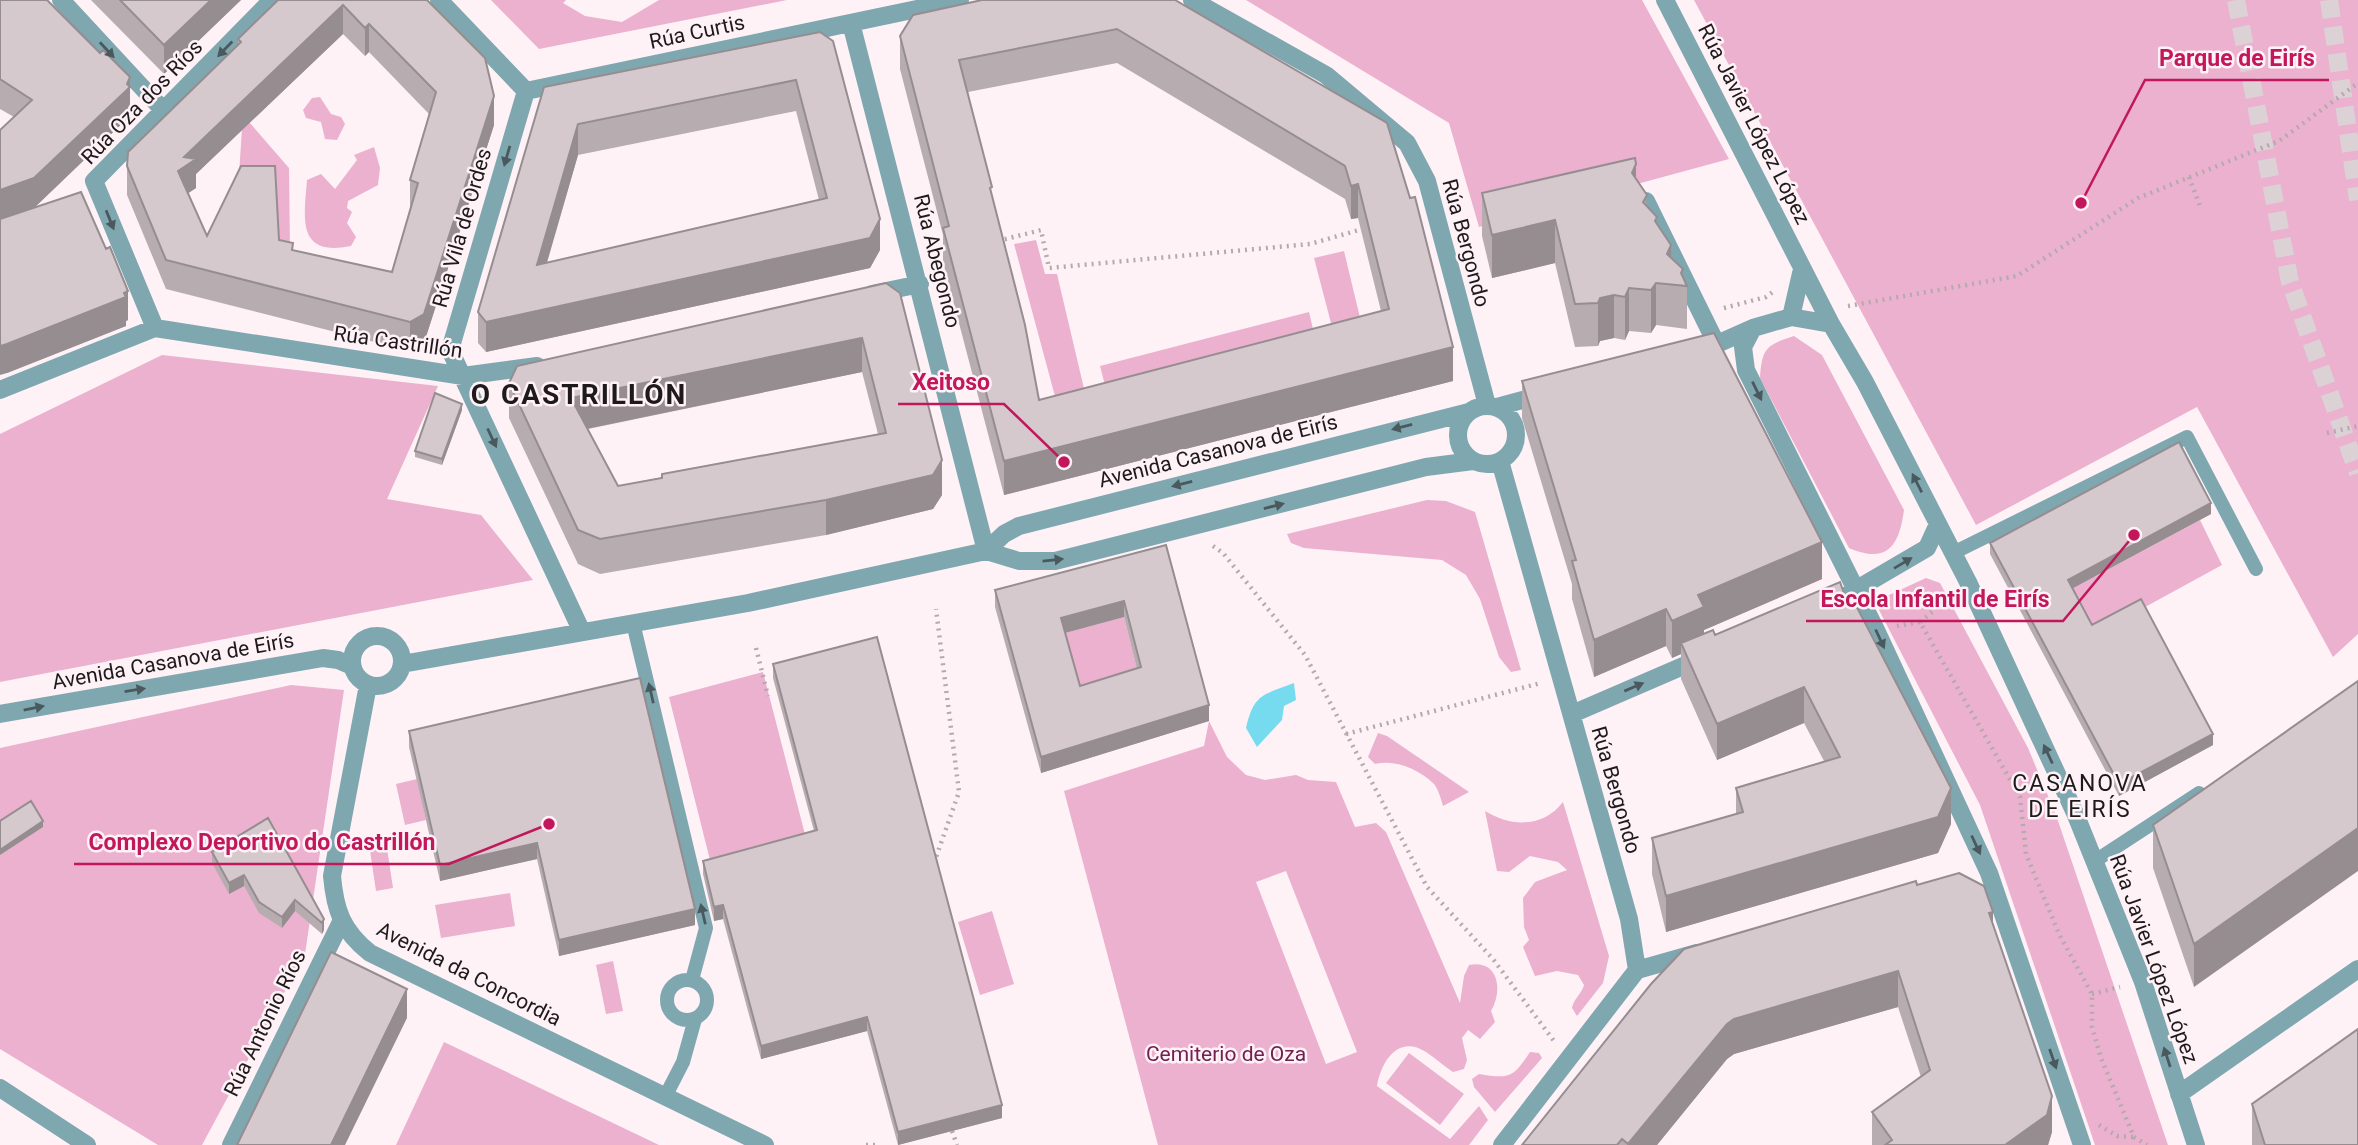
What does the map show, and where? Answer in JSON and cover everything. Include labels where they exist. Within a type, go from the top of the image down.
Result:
[{"type":"street","points":[[61,0],[164,111]]},
{"type":"street","name":"Rúa Oza dos Ríos","points":[[155,328],[89,186],[272,0]]},
{"type":"street","points":[[439,0],[526,90]]},
{"type":"street","name":"Rúa Curtis","points":[[526,90],[960,0]]},
{"type":"street","name":"Rúa Bergondo","points":[[1192,0],[1326,75],[1407,143],[1427,181],[1492,406]]},
{"type":"street","name":"Rúa Javier López López","points":[[1665,0],[1831,324],[1865,382],[1953,553],[2075,813],[2143,982],[2196,1145]]},
{"type":"street","name":"Rúa Abegondo","points":[[851,23],[920,284],[986,551]]},
{"type":"street","name":"Rúa Vila de Ordes","points":[[463,376],[450,350],[526,90]]},
{"type":"street","points":[[1646,201],[1717,345]]},
{"type":"street","points":[[1791,317],[1802,268]]},
{"type":"street","points":[[860,297],[920,284]]},
{"type":"street","points":[[1686,355],[1717,345],[1753,328],[1791,317],[1831,324]]},
{"type":"street","points":[[0,390],[155,328]]},
{"type":"street","name":"Rúa Castrillón","points":[[155,328],[463,376],[549,363]]},
{"type":"street","points":[[1753,328],[1743,347],[1746,370],[1876,630],[1989,873],[2082,1145]]},
{"type":"street","points":[[463,376],[582,632]]},
{"type":"street","points":[[1492,406],[1512,419],[1516,429],[1513,449],[1500,461],[1481,464],[1465,455],[1458,438],[1462,420],[1469,412],[1492,406],[1558,390]]},
{"type":"street","name":"Avenida Casanova de Eirís","points":[[986,551],[1004,534],[1019,526],[1469,412]]},
{"type":"street","name":"Avenida Casanova de Eirís","points":[[402,664],[748,603],[986,551],[1019,561],[1055,561],[1426,467],[1473,460]]},
{"type":"street","name":"Rúa Bergondo","points":[[1500,461],[1629,919],[1637,970]]},
{"type":"street","points":[[1828,604],[1856,591],[1927,548],[1938,524]]},
{"type":"street","points":[[373,636],[389,639],[396,644],[402,664],[392,681],[376,686],[360,680],[352,666],[354,650],[359,643],[373,636]]},
{"type":"street","points":[[1572,713],[1716,652]]},
{"type":"street","name":"Avenida Casanova de Eirís","points":[[0,714],[323,658],[352,666]]},
{"type":"street","name":"Avenida da Concordia","points":[[368,685],[332,876],[334,902],[341,922],[353,940],[370,953],[765,1145]]},
{"type":"street","points":[[1966,880],[1989,873]]},
{"type":"street","name":"Rúa Antonio Ríos","points":[[231,1145],[341,922]]},
{"type":"street","points":[[1502,1145],[1637,970],[1719,947]]},
{"type":"street","points":[[2179,1094],[2358,969]]},
{"type":"street","points":[[0,1088],[87,1145]]},
{"type":"lane","points":[[1953,553],[2187,437],[2256,569]]},
{"type":"lane","points":[[633,623],[706,928],[692,980]]},
{"type":"lane","points":[[2095,862],[2199,793]]},
{"type":"lane","points":[[665,1097],[683,1062],[695,1018],[706,1007],[707,1000],[701,985],[692,980],[672,986],[667,999],[668,1007],[679,1018],[695,1018]]},
{"type":"path","points":[[1844,307],[2017,276],[2138,198],[2279,141],[2358,83]]},
{"type":"path","points":[[2189,177],[2200,206]]},
{"type":"path","points":[[990,243],[1041,230],[1049,268],[1310,244],[1372,226]]},
{"type":"path","points":[[1718,310],[1766,297],[1783,284]]},
{"type":"path","points":[[2327,433],[2358,426]]},
{"type":"path","points":[[1213,546],[1223,553],[1305,655],[1427,887],[1493,959],[1559,1048]]},
{"type":"path","points":[[934,864],[959,792],[936,609]]},
{"type":"path","points":[[1876,630],[1920,622],[2020,797],[2026,854],[2059,934],[2092,994],[2092,1027],[2101,1058],[2134,1137]]},
{"type":"path","points":[[756,648],[768,696]]},
{"type":"path","points":[[1346,734],[1528,689],[1561,675]]},
{"type":"path","points":[[2074,1118],[2091,1121],[2117,1136],[2134,1137],[2147,1145]]},
{"type":"path","points":[[952,1131],[957,1145]]},
{"type":"path","points":[[866,1145],[875,1145]]},
{"type":"green space","points":[[491,0],[566,0],[563,3],[585,16],[622,22],[659,0],[787,0],[539,49]]},
{"type":"green space","points":[[1246,0],[1642,0],[1729,159],[1479,227],[1449,123]]},
{"type":"green space","points":[[1694,0],[2358,0],[2358,634],[2333,657],[2197,407],[1976,525]]},
{"type":"green space","points":[[320,97],[331,114],[341,117],[345,124],[337,140],[325,139],[321,122],[306,118],[303,110],[312,98]]},
{"type":"green space","points":[[249,122],[289,168],[290,251],[237,204],[242,129]]},
{"type":"green space","points":[[374,147],[380,168],[378,185],[348,201],[347,208],[352,212],[347,223],[356,237],[351,246],[320,246],[312,240],[307,231],[307,180],[321,174],[335,189],[357,160],[354,155]]},
{"type":"green space","points":[[1036,240],[1045,274],[1057,274],[1086,397],[1056,400],[1014,244]]},
{"type":"green space","points":[[1344,251],[1362,326],[1332,327],[1314,258]]},
{"type":"green space","points":[[1309,312],[1314,333],[1106,389],[1100,366]]},
{"type":"green space","points":[[1794,336],[1822,355],[1904,510],[1899,534],[1889,549],[1882,553],[1873,554],[1849,548],[1760,378],[1762,360],[1767,349]]},
{"type":"green space","points":[[162,355],[438,386],[387,499],[481,515],[533,580],[0,682],[0,434]]},
{"type":"green space","points":[[1427,500],[1446,501],[1475,512],[1521,670],[1511,672],[1499,657],[1480,599],[1466,575],[1442,560],[1304,548],[1291,543],[1287,534]]},
{"type":"green space","points":[[2200,520],[2222,565],[2092,636],[2068,591]]},
{"type":"green space","points":[[1926,578],[1940,583],[2028,748],[2056,815],[2168,1145],[2095,1145],[1980,805],[1879,610],[1889,595]]},
{"type":"green space","points":[[1124,617],[1141,684],[1080,702],[1061,634]]},
{"type":"green space","points":[[763,672],[808,846],[713,872],[669,697]]},
{"type":"green space","points":[[291,685],[344,690],[305,954],[202,1145],[158,1145],[0,1049],[0,748]]},
{"type":"green space","name":"Cemiterio de Oza","points":[[1209,721],[1227,757],[1246,775],[1265,780],[1296,775],[1308,780],[1336,782],[1355,827],[1376,823],[1386,832],[1460,1003],[1464,976],[1469,965],[1487,967],[1496,978],[1497,995],[1491,1011],[1495,1022],[1480,1039],[1468,1030],[1462,1038],[1467,1060],[1464,1069],[1453,1072],[1426,1052],[1407,1046],[1392,1053],[1382,1068],[1377,1086],[1450,1139],[1479,1106],[1488,1120],[1469,1145],[1158,1145],[1064,791],[1204,746]],"holes":[[[1286,871],[1357,1052],[1326,1064],[1256,882]]]},
{"type":"green space","points":[[1378,733],[1387,736],[1469,792],[1443,806],[1435,786],[1421,774],[1399,764],[1375,764],[1368,757]]},
{"type":"green space","points":[[417,779],[426,820],[405,825],[396,784]]},
{"type":"green space","points":[[1563,802],[1609,956],[1603,983],[1577,1016],[1572,1008],[1584,985],[1578,975],[1557,971],[1535,976],[1523,947],[1529,940],[1524,927],[1523,898],[1535,882],[1567,870],[1558,862],[1530,856],[1509,872],[1497,871],[1485,811],[1505,820],[1526,822],[1546,817]]},
{"type":"green space","points":[[387,848],[393,888],[376,891],[370,851]]},
{"type":"green space","points":[[510,893],[515,926],[441,938],[435,905]]},
{"type":"green space","points":[[992,911],[1014,984],[980,995],[958,922]]},
{"type":"green space","points":[[613,961],[623,1011],[606,1014],[596,965]]},
{"type":"green space","points":[[444,1042],[659,1145],[396,1145]]},
{"type":"green space","points":[[1530,1052],[1539,1053],[1542,1058],[1495,1112],[1474,1087],[1472,1079],[1479,1074],[1509,1075]]},
{"type":"green space","points":[[1409,1053],[1464,1094],[1440,1125],[1386,1083]]},
{"type":"water","points":[[1294,683],[1296,700],[1284,706],[1282,720],[1257,747],[1246,728],[1252,708],[1261,697]]},
{"type":"building","points":[[0,0],[47,0],[100,53],[103,50],[130,77],[127,84],[130,87],[34,178],[0,190],[0,130],[32,100],[0,79]]},
{"type":"building","points":[[120,0],[211,0],[164,45]]},
{"type":"building","points":[[278,0],[427,0],[485,58],[494,96],[424,314],[410,322],[166,260],[127,166],[128,152],[241,42],[238,39]],"holes":[[[343,5],[365,28],[369,24],[436,92],[410,180],[418,183],[392,272],[292,250],[293,243],[279,240],[275,166],[241,166],[207,236],[178,171],[196,159],[184,157]]]},
{"type":"building","points":[[982,0],[1175,0],[1387,123],[1410,198],[1415,197],[1453,347],[1004,461],[943,228],[949,226],[900,36],[913,15]],"holes":[[[1117,29],[1345,166],[1351,186],[1358,184],[1389,309],[1039,400],[1025,325],[959,60]]]},
{"type":"building","points":[[820,32],[833,41],[880,219],[870,238],[486,322],[478,312],[544,87]],"holes":[[[796,80],[827,198],[537,265],[578,124]]]},
{"type":"building","points":[[1635,158],[1636,164],[1632,173],[1647,195],[1643,202],[1657,217],[1655,221],[1671,245],[1667,254],[1683,269],[1681,273],[1687,286],[1656,283],[1651,290],[1629,288],[1625,297],[1614,295],[1600,298],[1598,303],[1575,304],[1555,220],[1492,235],[1482,193]]},
{"type":"building","points":[[81,192],[106,249],[110,247],[128,291],[124,293],[126,297],[0,346],[0,219]]},
{"type":"building","points":[[886,283],[900,293],[942,460],[933,475],[826,500],[600,539],[578,530],[509,383],[517,366]],"holes":[[[862,338],[886,433],[662,474],[662,478],[618,486],[571,398]]]},
{"type":"building","points":[[1714,333],[1822,542],[1698,595],[1704,607],[1672,621],[1666,609],[1594,640],[1572,561],[1576,560],[1522,381]]},
{"type":"building","points":[[435,393],[462,404],[442,459],[415,451]]},
{"type":"building","points":[[2179,442],[2211,503],[2068,580],[2092,625],[2141,599],[2213,734],[2119,784],[1990,543]]},
{"type":"building","points":[[1166,545],[1209,705],[1041,757],[995,590]],"holes":[[[1124,601],[1141,667],[1080,686],[1061,618]]]},
{"type":"building","points":[[1840,582],[1845,596],[1850,594],[1951,788],[1938,817],[1666,896],[1652,838],[1743,812],[1736,788],[1840,757],[1804,687],[1717,724],[1681,643],[1713,630],[1715,635]]},
{"type":"building","points":[[877,637],[1002,1105],[898,1132],[867,1017],[761,1046],[723,905],[714,907],[703,861],[817,830],[773,664]]},
{"type":"building","points":[[640,678],[695,909],[559,940],[537,843],[440,865],[409,731]]},
{"type":"building","points":[[2358,681],[2358,828],[2194,944],[2153,825]]},
{"type":"building","points":[[31,801],[43,821],[0,850],[0,821]]},
{"type":"building","points":[[268,818],[324,919],[322,923],[295,900],[282,917],[259,902],[244,875],[229,883],[212,852]]},
{"type":"building","points":[[1959,873],[1984,886],[1993,912],[1989,913],[2052,1096],[2047,1115],[2005,1145],[1885,1145],[1892,1140],[1872,1112],[1930,1070],[1898,971],[1734,1019],[1727,1024],[1628,1144],[1622,1139],[1617,1145],[1522,1145],[1651,984],[1684,949],[1916,881],[1917,885]]},
{"type":"building","points":[[331,952],[407,989],[331,1145],[237,1145]]},
{"type":"building","points":[[2358,1029],[2358,1145],[2265,1145],[2252,1104]]},
{"type":"tunnel","points":[[2236,0],[2290,282],[2358,473]]},
{"type":"tunnel","points":[[2329,0],[2358,200]]},
{"type":"place","name":"Parque de Eirís","points":[[2081,203]]},
{"type":"place","name":"Xeitoso","points":[[1064,462]]},
{"type":"place","name":"Escola Infantil de Eirís","points":[[2134,535]]},
{"type":"place","name":"Complexo Deportivo do Castrillón","points":[[549,824]]},
{"type":"district","name":"O CASTRILLÓN","points":[[579,394]]},
{"type":"district","name":"CASANOVA DE EIRÍS","points":[[2080,796]]}]
